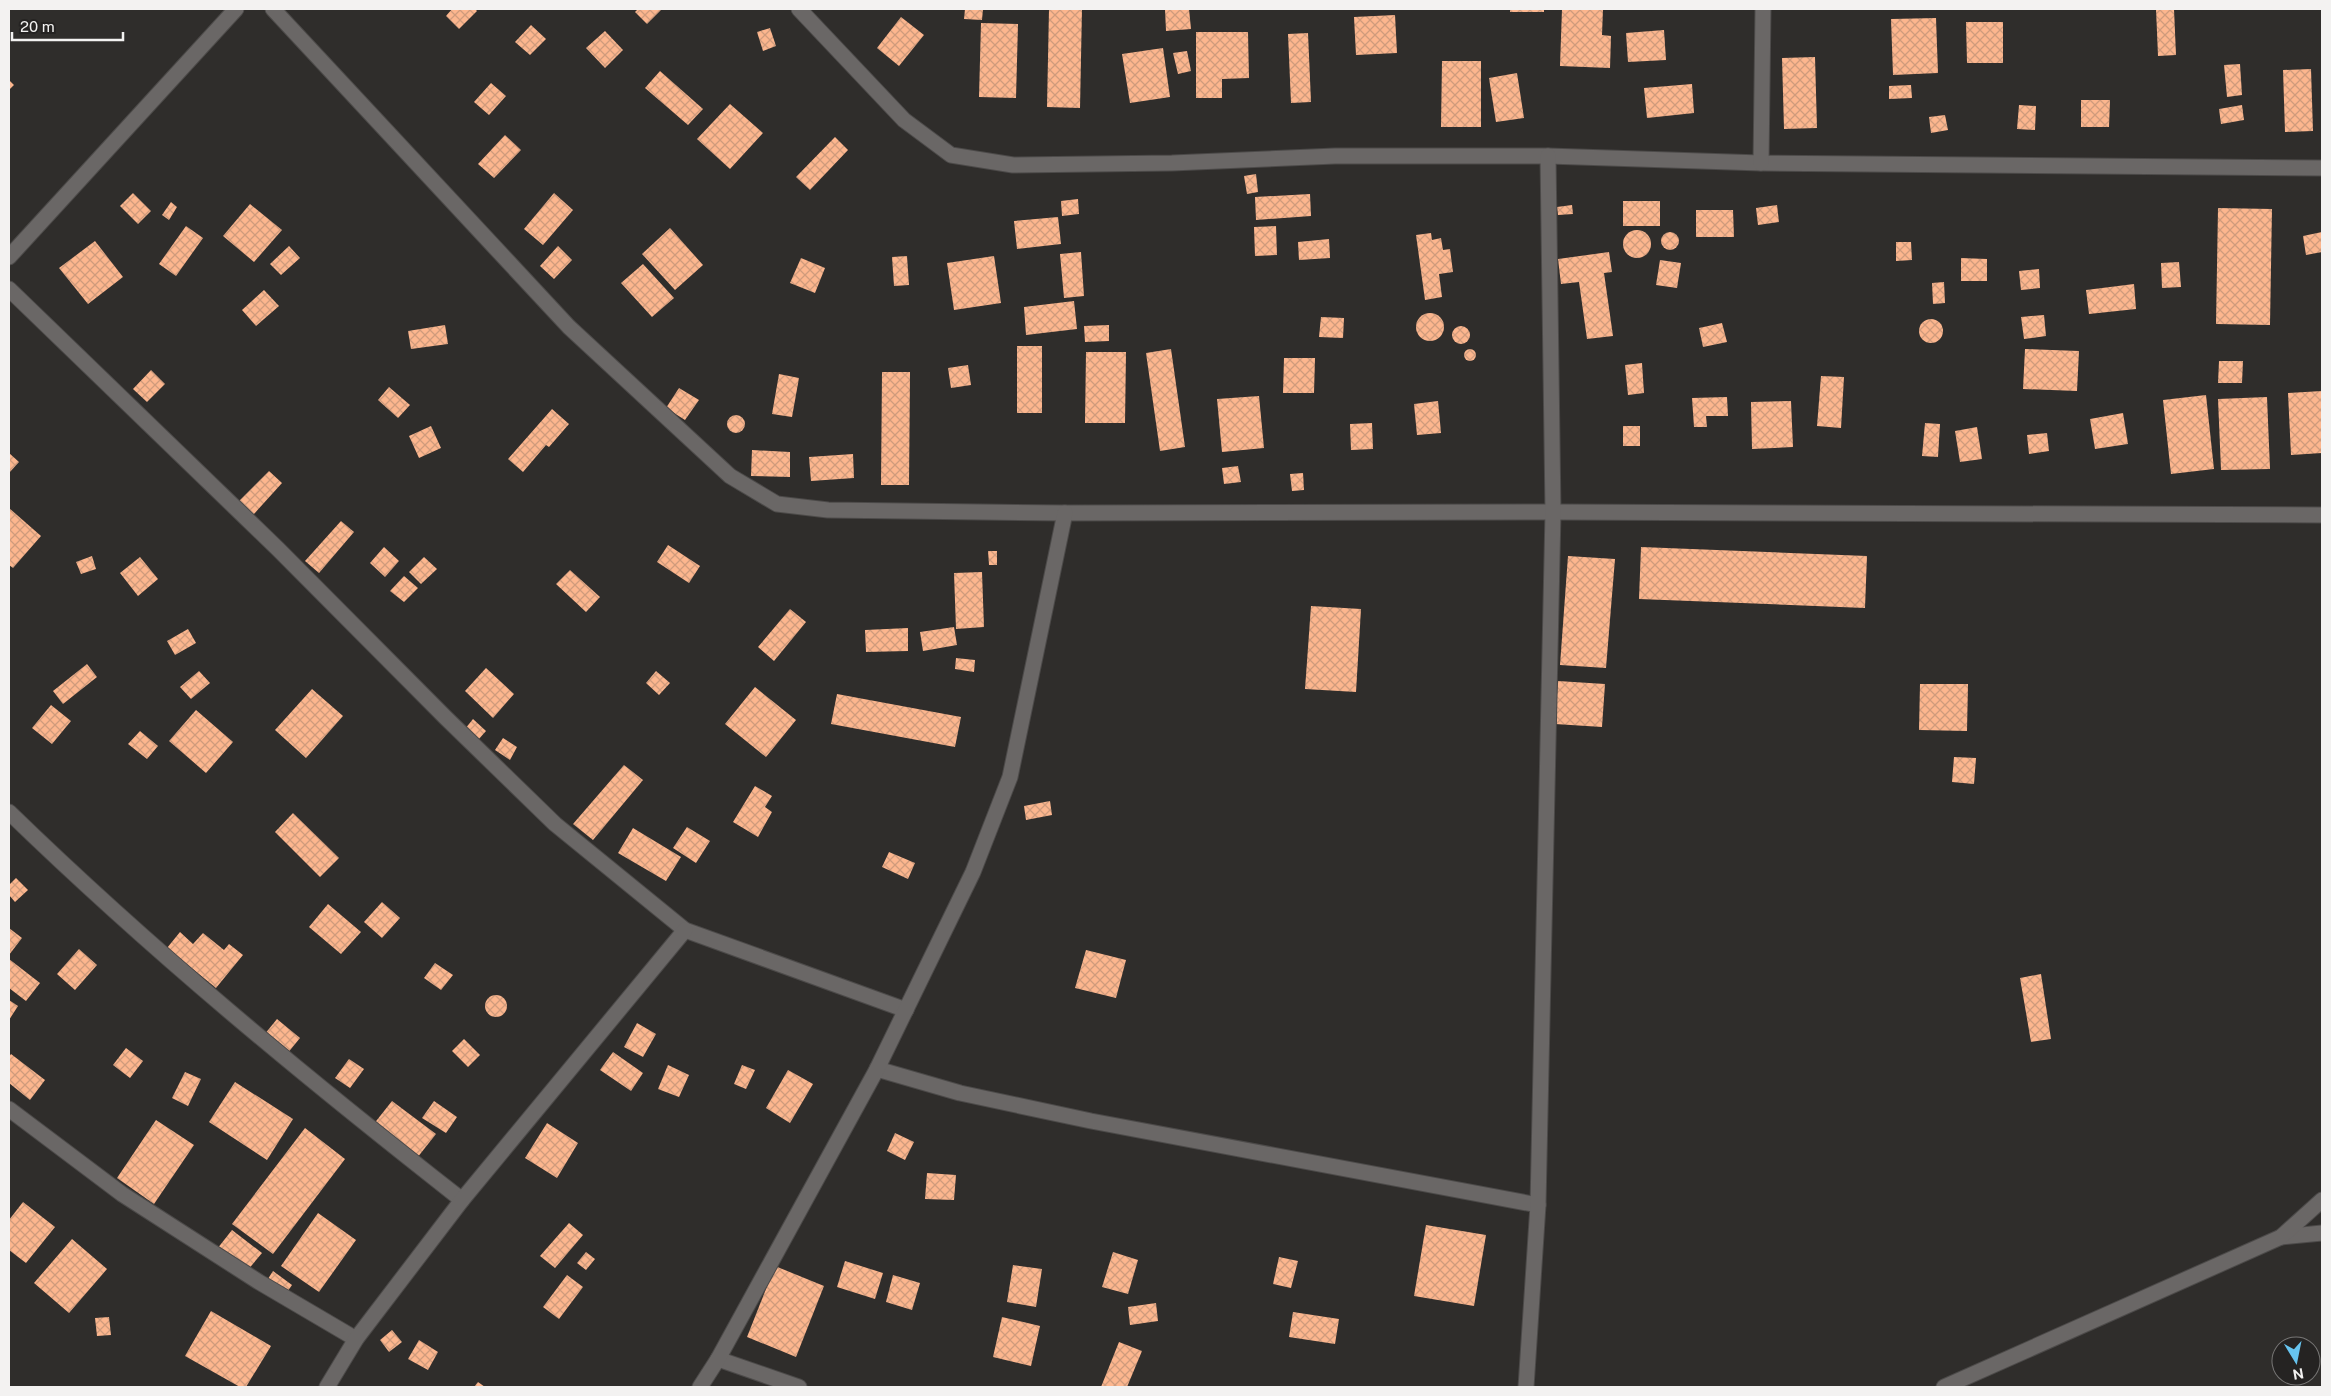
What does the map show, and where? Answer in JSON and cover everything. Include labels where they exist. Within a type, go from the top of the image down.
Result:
[{"type":"street","points":[[9,257],[236,9]]},
{"type":"street","points":[[273,9],[569,327],[730,476],[777,504],[828,510],[1065,513],[1553,512],[2322,515]]},
{"type":"street","points":[[799,9],[904,120],[951,155],[1014,165],[1172,163],[1335,156],[1548,156],[1761,163],[2322,168]]},
{"type":"street","points":[[1761,163],[1763,9]]},
{"type":"street","points":[[1526,1387],[1538,1204],[1553,512],[1548,156]]},
{"type":"street","points":[[9,289],[278,549],[446,718],[549,817],[685,930],[906,1010]]},
{"type":"street","points":[[700,1387],[718,1359],[877,1069],[973,872],[1010,777],[1065,513]]},
{"type":"street","points":[[9,812],[69,870],[166,957],[337,1102],[462,1200]]},
{"type":"street","points":[[327,1387],[356,1339],[462,1200],[685,930]]},
{"type":"street","points":[[877,1069],[960,1093],[1091,1121],[1538,1204]]},
{"type":"street","points":[[9,1109],[122,1194],[259,1282],[356,1339]]},
{"type":"street","points":[[1944,1387],[2281,1237],[2322,1200]]},
{"type":"street","points":[[2281,1237],[2322,1233]]},
{"type":"street","points":[[718,1359],[799,1387]]},
{"type":"building","points":[[452,9],[475,9],[477,11],[459,29],[446,16]]},
{"type":"building","points":[[638,9],[662,9],[647,24],[635,12]]},
{"type":"building","points":[[965,9],[983,9],[982,20],[964,19]]},
{"type":"building","points":[[1049,9],[1082,9],[1080,108],[1047,107]]},
{"type":"building","points":[[1165,9],[1189,9],[1191,29],[1166,31]]},
{"type":"building","points":[[1510,9],[1544,9],[1544,12],[1510,12]]},
{"type":"building","points":[[1562,9],[1603,9],[1602,35],[1611,36],[1610,68],[1560,66]]},
{"type":"building","points":[[2156,9],[2174,9],[2176,55],[2158,56]]},
{"type":"building","points":[[1395,15],[1397,53],[1356,55],[1354,17]]},
{"type":"building","points":[[901,17],[924,35],[899,66],[877,48]]},
{"type":"building","points":[[1936,18],[1938,73],[1893,75],[1891,19]]},
{"type":"building","points":[[1966,22],[2003,22],[2003,63],[1967,63]]},
{"type":"building","points":[[981,23],[1018,24],[1016,98],[979,97]]},
{"type":"building","points":[[531,25],[546,39],[530,55],[515,42]]},
{"type":"building","points":[[770,28],[776,46],[763,51],[757,32]]},
{"type":"building","points":[[1664,30],[1666,60],[1628,62],[1626,33]]},
{"type":"building","points":[[605,31],[623,50],[605,68],[586,48]]},
{"type":"building","points":[[1196,32],[1248,32],[1249,78],[1222,79],[1222,98],[1196,98]]},
{"type":"building","points":[[1308,33],[1311,102],[1291,103],[1288,34]]},
{"type":"building","points":[[1163,48],[1170,97],[1130,103],[1122,54]]},
{"type":"building","points":[[1187,51],[1191,71],[1178,74],[1173,53]]},
{"type":"building","points":[[1815,57],[1817,128],[1784,129],[1782,58]]},
{"type":"building","points":[[1442,61],[1481,61],[1481,127],[1441,127]]},
{"type":"building","points":[[2240,64],[2242,95],[2227,97],[2224,65]]},
{"type":"building","points":[[2311,69],[2313,131],[2285,132],[2283,70]]},
{"type":"building","points":[[660,71],[703,109],[688,125],[645,88]]},
{"type":"building","points":[[1517,73],[1524,118],[1496,122],[1489,78]]},
{"type":"building","points":[[9,80],[14,85],[9,90]]},
{"type":"building","points":[[491,83],[506,96],[489,115],[474,102]]},
{"type":"building","points":[[1692,84],[1694,113],[1647,118],[1644,88]]},
{"type":"building","points":[[1911,85],[1912,98],[1889,99],[1889,86]]},
{"type":"building","points":[[2081,100],[2110,100],[2109,127],[2081,127]]},
{"type":"building","points":[[730,104],[763,133],[730,169],[697,139]]},
{"type":"building","points":[[2019,105],[2036,106],[2035,130],[2017,129]]},
{"type":"building","points":[[2242,105],[2244,120],[2221,124],[2219,109]]},
{"type":"building","points":[[1945,115],[1948,130],[1931,133],[1929,117]]},
{"type":"building","points":[[505,135],[521,150],[494,178],[478,164]]},
{"type":"building","points":[[835,137],[848,150],[810,190],[796,177]]},
{"type":"building","points":[[1256,174],[1258,192],[1247,194],[1244,176]]},
{"type":"building","points":[[133,193],[151,211],[138,224],[120,206]]},
{"type":"building","points":[[554,193],[573,210],[543,245],[524,229]]},
{"type":"building","points":[[1310,194],[1311,216],[1256,220],[1255,197]]},
{"type":"building","points":[[1078,199],[1079,214],[1062,216],[1061,201]]},
{"type":"building","points":[[1623,201],[1660,201],[1660,226],[1623,226]]},
{"type":"building","points":[[171,202],[177,207],[169,220],[162,215]]},
{"type":"building","points":[[250,204],[282,230],[254,262],[223,236]]},
{"type":"building","points":[[1572,205],[1573,214],[1558,215],[1557,207]]},
{"type":"building","points":[[1777,205],[1779,222],[1758,225],[1756,208]]},
{"type":"building","points":[[2218,208],[2272,209],[2270,325],[2216,324]]},
{"type":"building","points":[[1696,210],[1733,210],[1734,237],[1696,237]]},
{"type":"building","points":[[1058,217],[1061,244],[1017,249],[1014,221]]},
{"type":"building","points":[[186,226],[203,238],[176,276],[159,264]]},
{"type":"building","points":[[1276,226],[1277,255],[1255,256],[1254,227]]},
{"type":"building","points":[[670,228],[703,265],[675,290],[642,254]]},
{"type":"building","points":[[1637,230],[1647,234],[1651,244],[1647,254],[1637,258],[1627,254],[1623,244],[1627,234]]},
{"type":"building","points":[[1670,232],[1676,235],[1679,241],[1676,247],[1670,250],[1664,247],[1661,241],[1664,235]]},
{"type":"building","points":[[2322,232],[2322,252],[2306,255],[2303,236]]},
{"type":"building","points":[[1431,233],[1432,240],[1441,238],[1443,250],[1450,249],[1453,272],[1439,274],[1442,297],[1425,300],[1416,235]]},
{"type":"building","points":[[1329,239],[1330,258],[1299,260],[1298,242]]},
{"type":"building","points":[[95,241],[123,277],[88,304],[59,268]]},
{"type":"building","points":[[1896,242],[1911,242],[1912,260],[1896,261]]},
{"type":"building","points":[[289,246],[300,258],[281,275],[270,264]]},
{"type":"building","points":[[558,246],[572,260],[554,279],[540,266]]},
{"type":"building","points":[[1081,252],[1084,296],[1064,298],[1060,254]]},
{"type":"building","points":[[1609,252],[1612,272],[1604,273],[1613,336],[1587,339],[1579,282],[1561,284],[1558,259]]},
{"type":"building","points":[[907,256],[909,285],[894,286],[892,257]]},
{"type":"building","points":[[994,256],[1001,303],[954,310],[947,263]]},
{"type":"building","points":[[801,258],[825,268],[815,293],[790,283]]},
{"type":"building","points":[[1961,258],[1987,259],[1987,281],[1961,281]]},
{"type":"building","points":[[1660,260],[1681,263],[1677,288],[1656,285]]},
{"type":"building","points":[[2179,262],[2181,287],[2162,288],[2161,263]]},
{"type":"building","points":[[643,264],[674,298],[652,317],[621,283]]},
{"type":"building","points":[[2039,269],[2040,288],[2021,290],[2019,271]]},
{"type":"building","points":[[1944,282],[1945,303],[1933,304],[1932,283]]},
{"type":"building","points":[[2134,284],[2136,309],[2089,314],[2086,290]]},
{"type":"building","points":[[264,290],[279,306],[256,326],[242,310]]},
{"type":"building","points":[[1074,301],[1077,329],[1026,335],[1024,307]]},
{"type":"building","points":[[1430,313],[1440,317],[1444,327],[1440,337],[1430,341],[1420,337],[1416,327],[1420,317]]},
{"type":"building","points":[[2044,315],[2046,336],[2024,339],[2021,317]]},
{"type":"building","points":[[1321,317],[1344,318],[1343,338],[1319,337]]},
{"type":"building","points":[[1931,319],[1936,320],[1942,326],[1942,336],[1936,342],[1931,343],[1926,342],[1920,336],[1919,331],[1920,326],[1926,320]]},
{"type":"building","points":[[1722,323],[1727,342],[1703,347],[1699,328]]},
{"type":"building","points":[[445,325],[448,344],[411,349],[408,331]]},
{"type":"building","points":[[1109,325],[1109,341],[1085,342],[1084,326]]},
{"type":"building","points":[[1461,326],[1467,329],[1470,335],[1467,341],[1461,344],[1455,341],[1452,335],[1455,329]]},
{"type":"building","points":[[1017,346],[1042,346],[1042,413],[1017,413]]},
{"type":"building","points":[[1171,349],[1185,447],[1160,451],[1146,353]]},
{"type":"building","points":[[1468,349],[1472,349],[1476,355],[1472,361],[1468,361],[1464,357],[1464,353]]},
{"type":"building","points":[[2025,349],[2079,351],[2077,391],[2023,389]]},
{"type":"building","points":[[1086,352],[1126,352],[1125,423],[1085,423]]},
{"type":"building","points":[[1284,358],[1315,358],[1314,393],[1283,393]]},
{"type":"building","points":[[2219,361],[2243,361],[2242,383],[2218,383]]},
{"type":"building","points":[[1642,363],[1644,393],[1628,395],[1625,365]]},
{"type":"building","points":[[968,365],[971,385],[951,388],[948,368]]},
{"type":"building","points":[[151,370],[165,384],[147,402],[133,389]]},
{"type":"building","points":[[882,372],[910,372],[909,485],[881,485]]},
{"type":"building","points":[[779,374],[799,378],[792,417],[772,414]]},
{"type":"building","points":[[1821,376],[1844,377],[1841,428],[1817,426]]},
{"type":"building","points":[[389,387],[410,405],[398,418],[378,400]]},
{"type":"building","points":[[679,388],[699,400],[685,420],[666,408]]},
{"type":"building","points":[[2322,391],[2322,453],[2291,455],[2288,393]]},
{"type":"building","points":[[2206,395],[2214,469],[2171,474],[2163,400]]},
{"type":"building","points":[[1259,396],[1264,448],[1222,452],[1217,399]]},
{"type":"building","points":[[1727,397],[1728,416],[1706,416],[1707,427],[1694,427],[1692,398]]},
{"type":"building","points":[[2267,397],[2270,469],[2221,470],[2218,399]]},
{"type":"building","points":[[1438,401],[1441,433],[1417,435],[1414,404]]},
{"type":"building","points":[[1791,401],[1793,447],[1752,449],[1751,402]]},
{"type":"building","points":[[552,409],[569,424],[549,447],[546,445],[523,472],[508,459]]},
{"type":"building","points":[[2123,413],[2128,444],[2095,449],[2090,419]]},
{"type":"building","points":[[736,415],[742,418],[745,424],[742,430],[736,433],[730,430],[727,424],[730,418]]},
{"type":"building","points":[[1372,423],[1373,449],[1351,450],[1350,424]]},
{"type":"building","points":[[1925,423],[1940,424],[1938,457],[1922,456]]},
{"type":"building","points":[[431,426],[441,448],[419,458],[409,436]]},
{"type":"building","points":[[1623,426],[1640,426],[1640,446],[1623,446]]},
{"type":"building","points":[[1977,427],[1982,459],[1960,462],[1955,431]]},
{"type":"building","points":[[2047,433],[2049,451],[2029,454],[2027,435]]},
{"type":"building","points":[[752,450],[790,452],[790,477],[751,476]]},
{"type":"building","points":[[9,453],[19,462],[9,473]]},
{"type":"building","points":[[853,454],[854,478],[811,481],[809,457]]},
{"type":"building","points":[[1238,466],[1241,482],[1224,484],[1222,468]]},
{"type":"building","points":[[269,471],[282,483],[253,515],[238,502]]},
{"type":"building","points":[[1303,473],[1304,490],[1292,491],[1290,474]]},
{"type":"building","points":[[9,508],[41,536],[13,568],[9,565]]},
{"type":"building","points":[[341,521],[354,532],[319,573],[305,561]]},
{"type":"building","points":[[668,545],[700,566],[689,583],[657,562]]},
{"type":"building","points":[[384,547],[399,561],[385,577],[370,563]]},
{"type":"building","points":[[1641,547],[1867,556],[1865,608],[1639,599]]},
{"type":"building","points":[[988,551],[997,551],[997,565],[989,565]]},
{"type":"building","points":[[92,556],[96,569],[81,574],[76,562]]},
{"type":"building","points":[[1568,556],[1615,559],[1606,668],[1560,665]]},
{"type":"building","points":[[140,557],[158,579],[138,596],[120,573]]},
{"type":"building","points":[[424,557],[437,569],[421,584],[409,572]]},
{"type":"building","points":[[570,570],[600,597],[586,612],[556,584]]},
{"type":"building","points":[[982,572],[984,627],[956,629],[954,573]]},
{"type":"building","points":[[404,576],[418,588],[404,602],[390,591]]},
{"type":"building","points":[[1311,606],[1361,609],[1356,692],[1305,689]]},
{"type":"building","points":[[790,609],[806,622],[774,661],[758,647]]},
{"type":"building","points":[[954,627],[957,645],[923,651],[920,632]]},
{"type":"building","points":[[908,628],[908,651],[866,652],[865,630]]},
{"type":"building","points":[[188,629],[196,643],[175,655],[167,641]]},
{"type":"building","points":[[956,658],[975,660],[974,672],[955,669]]},
{"type":"building","points":[[87,664],[97,677],[63,704],[53,691]]},
{"type":"building","points":[[486,668],[514,694],[493,718],[465,691]]},
{"type":"building","points":[[199,671],[210,683],[191,699],[180,687]]},
{"type":"building","points":[[656,671],[670,683],[659,695],[646,683]]},
{"type":"building","points":[[1558,681],[1605,684],[1602,727],[1555,724]]},
{"type":"building","points":[[1920,684],[1968,684],[1967,731],[1919,730]]},
{"type":"building","points":[[755,687],[796,720],[766,757],[725,724]]},
{"type":"building","points":[[312,689],[343,716],[306,758],[275,730]]},
{"type":"building","points":[[837,694],[961,717],[955,747],[831,724]]},
{"type":"building","points":[[51,705],[71,721],[52,744],[32,728]]},
{"type":"building","points":[[196,710],[233,742],[206,773],[169,741]]},
{"type":"building","points":[[473,719],[486,731],[478,740],[465,729]]},
{"type":"building","points":[[140,731],[158,746],[147,759],[128,744]]},
{"type":"building","points":[[503,738],[517,747],[510,760],[495,750]]},
{"type":"building","points":[[1954,757],[1976,758],[1974,784],[1952,782]]},
{"type":"building","points":[[624,765],[643,780],[593,840],[573,824]]},
{"type":"building","points":[[755,786],[772,796],[765,807],[772,812],[758,837],[733,822]]},
{"type":"building","points":[[1050,801],[1052,815],[1026,820],[1024,806]]},
{"type":"building","points":[[293,813],[339,858],[320,877],[275,832]]},
{"type":"building","points":[[687,827],[710,841],[696,863],[673,848]]},
{"type":"building","points":[[633,828],[681,857],[666,881],[618,853]]},
{"type":"building","points":[[889,852],[915,863],[908,879],[882,867]]},
{"type":"building","points":[[16,878],[28,890],[15,902],[9,895],[9,885]]},
{"type":"building","points":[[382,902],[400,918],[382,938],[364,922]]},
{"type":"building","points":[[328,904],[361,932],[341,954],[309,927]]},
{"type":"building","points":[[9,928],[22,938],[9,955]]},
{"type":"building","points":[[180,932],[193,944],[203,933],[224,950],[229,944],[243,955],[216,988],[167,948]]},
{"type":"building","points":[[79,949],[97,965],[75,990],[57,974]]},
{"type":"building","points":[[1086,950],[1126,960],[1116,998],[1075,988]]},
{"type":"building","points":[[9,959],[40,983],[26,1001],[9,988]]},
{"type":"building","points":[[435,963],[453,975],[441,990],[424,978]]},
{"type":"building","points":[[2041,974],[2051,1039],[2031,1042],[2020,978]]},
{"type":"building","points":[[496,995],[504,998],[507,1006],[504,1014],[496,1017],[488,1014],[485,1006],[488,998]]},
{"type":"building","points":[[9,1000],[18,1006],[9,1020]]},
{"type":"building","points":[[277,1019],[300,1038],[287,1054],[264,1035]]},
{"type":"building","points":[[637,1023],[656,1034],[643,1057],[624,1047]]},
{"type":"building","points":[[464,1039],[480,1055],[468,1067],[452,1051]]},
{"type":"building","points":[[126,1048],[143,1061],[130,1078],[113,1065]]},
{"type":"building","points":[[613,1052],[643,1073],[631,1091],[600,1070]]},
{"type":"building","points":[[11,1054],[45,1080],[30,1100],[9,1083],[9,1057]]},
{"type":"building","points":[[349,1059],[364,1069],[350,1088],[335,1078]]},
{"type":"building","points":[[668,1065],[689,1075],[679,1097],[658,1089]]},
{"type":"building","points":[[742,1065],[755,1070],[746,1089],[734,1084]]},
{"type":"building","points":[[788,1070],[813,1084],[790,1123],[766,1108]]},
{"type":"building","points":[[185,1072],[201,1079],[188,1106],[172,1098]]},
{"type":"building","points":[[235,1082],[293,1119],[267,1160],[209,1122]]},
{"type":"building","points":[[392,1101],[436,1134],[417,1158],[373,1125]]},
{"type":"building","points":[[434,1101],[457,1117],[446,1133],[422,1118]]},
{"type":"building","points":[[156,1120],[194,1145],[154,1204],[117,1178]]},
{"type":"building","points":[[547,1123],[578,1143],[557,1178],[525,1158]]},
{"type":"building","points":[[305,1128],[345,1159],[273,1254],[232,1224]]},
{"type":"building","points":[[895,1133],[914,1142],[905,1160],[887,1151]]},
{"type":"building","points":[[927,1173],[956,1175],[954,1200],[925,1199]]},
{"type":"building","points":[[23,1202],[55,1227],[26,1263],[9,1250],[9,1220]]},
{"type":"building","points":[[318,1213],[356,1240],[319,1292],[281,1266]]},
{"type":"building","points":[[569,1223],[583,1235],[555,1268],[540,1256]]},
{"type":"building","points":[[1426,1225],[1486,1235],[1474,1306],[1414,1296]]},
{"type":"building","points":[[232,1230],[262,1253],[247,1271],[217,1249]]},
{"type":"building","points":[[72,1239],[107,1269],[69,1313],[34,1283]]},
{"type":"building","points":[[586,1252],[595,1259],[586,1270],[577,1263]]},
{"type":"building","points":[[1113,1252],[1138,1260],[1128,1294],[1102,1287]]},
{"type":"building","points":[[1279,1257],[1298,1261],[1291,1288],[1273,1284]]},
{"type":"building","points":[[845,1261],[883,1273],[875,1299],[837,1287]]},
{"type":"building","points":[[1013,1265],[1042,1269],[1036,1307],[1007,1302]]},
{"type":"building","points":[[775,1266],[824,1286],[796,1357],[747,1337]]},
{"type":"building","points":[[273,1271],[292,1285],[285,1295],[266,1282]]},
{"type":"building","points":[[567,1275],[583,1287],[559,1319],[543,1307]]},
{"type":"building","points":[[893,1275],[920,1283],[912,1310],[886,1302]]},
{"type":"building","points":[[1156,1303],[1158,1321],[1130,1325],[1128,1307]]},
{"type":"building","points":[[211,1311],[271,1346],[246,1387],[240,1387],[185,1356]]},
{"type":"building","points":[[1293,1312],[1339,1319],[1335,1344],[1289,1337]]},
{"type":"building","points":[[109,1317],[111,1335],[97,1336],[95,1318]]},
{"type":"building","points":[[1002,1317],[1040,1326],[1031,1366],[993,1357]]},
{"type":"building","points":[[392,1330],[402,1342],[389,1352],[380,1340]]},
{"type":"building","points":[[419,1340],[438,1352],[428,1370],[408,1359]]},
{"type":"building","points":[[1119,1342],[1142,1351],[1127,1387],[1101,1387]]},
{"type":"building","points":[[478,1382],[485,1387],[474,1387]]}]
